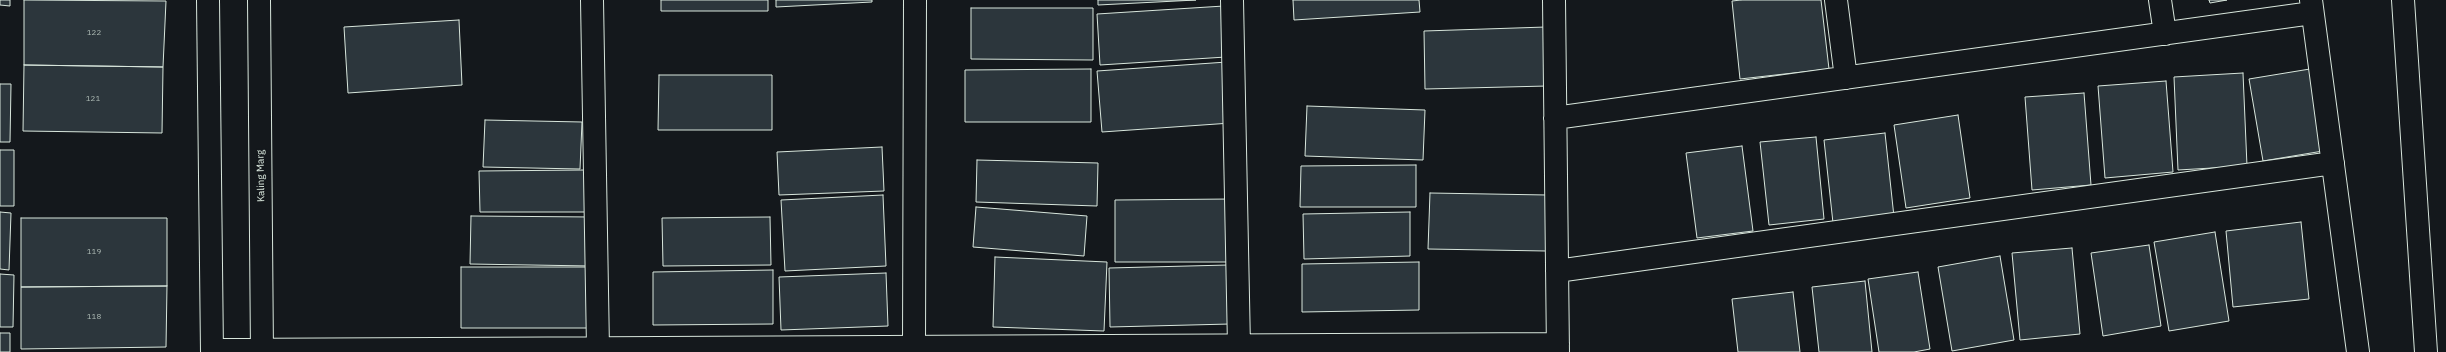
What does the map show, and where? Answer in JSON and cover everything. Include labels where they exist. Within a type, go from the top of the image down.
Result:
[{"type":"street","points":[[208,0],[212,351],[914,346],[1558,348],[1554,0]]},
{"type":"street","name":"Kaling Marg","points":[[258,0],[262,351]]},
{"type":"street","points":[[592,0],[598,348]]},
{"type":"street","points":[[914,346],[915,0]]},
{"type":"street","points":[[1232,0],[1239,346]]},
{"type":"street","points":[[1836,0],[1846,78]]},
{"type":"street","points":[[2160,0],[2165,34]]},
{"type":"street","points":[[2403,0],[2426,352]]},
{"type":"street","points":[[1555,118],[2165,34],[2311,7],[2356,352]]},
{"type":"street","points":[[1557,271],[2332,163]]},
{"type":"building","points":[[0,0],[10,0],[10,6],[0,5]]},
{"type":"building","points":[[24,0],[166,1],[163,67],[24,65]]},
{"type":"building","points":[[661,0],[768,0],[768,11],[661,11]]},
{"type":"building","points":[[776,0],[872,0],[872,2],[776,7]]},
{"type":"building","points":[[1098,0],[1196,0],[1098,5]]},
{"type":"building","points":[[1293,0],[1419,0],[1420,12],[1294,20]]},
{"type":"building","points":[[1821,0],[1829,69],[1740,79],[1732,1]]},
{"type":"building","points":[[2209,0],[2227,0],[2210,3]]},
{"type":"building","points":[[1224,6],[1226,57],[1100,65],[1097,14]]},
{"type":"building","points":[[971,8],[1093,8],[1093,60],[971,59]]},
{"type":"building","points":[[459,20],[462,85],[348,93],[344,27]]},
{"type":"building","points":[[1546,27],[1547,86],[1425,89],[1424,31]]},
{"type":"building","points":[[1227,62],[1231,123],[1102,132],[1097,71]]},
{"type":"building","points":[[24,65],[163,67],[162,133],[23,131]]},
{"type":"building","points":[[1091,69],[1091,122],[965,122],[965,70]]},
{"type":"building","points":[[2310,69],[2323,151],[2263,161],[2249,79]]},
{"type":"building","points":[[2243,73],[2247,166],[2178,170],[2174,77]]},
{"type":"building","points":[[659,75],[772,75],[772,130],[658,130]]},
{"type":"building","points":[[2166,81],[2173,172],[2105,178],[2098,86]]},
{"type":"building","points":[[0,84],[11,84],[10,142],[0,142]]},
{"type":"building","points":[[2084,93],[2091,185],[2032,190],[2025,97]]},
{"type":"building","points":[[1307,106],[1425,110],[1423,160],[1305,156]]},
{"type":"building","points":[[1958,115],[1970,198],[1906,208],[1894,125]]},
{"type":"building","points":[[485,120],[582,122],[580,169],[483,167]]},
{"type":"building","points":[[1885,133],[1894,217],[1833,223],[1824,140]]},
{"type":"building","points":[[1816,137],[1824,219],[1769,225],[1760,142]]},
{"type":"building","points":[[1742,146],[1753,231],[1697,238],[1686,153]]},
{"type":"building","points":[[882,147],[884,191],[779,195],[777,152]]},
{"type":"building","points":[[0,150],[14,150],[14,206],[0,206]]},
{"type":"building","points":[[977,160],[1098,163],[1097,206],[976,202]]},
{"type":"building","points":[[1416,165],[1416,207],[1300,207],[1301,166]]},
{"type":"building","points":[[585,170],[585,212],[480,212],[479,171]]},
{"type":"building","points":[[1430,193],[1547,195],[1546,251],[1428,249]]},
{"type":"building","points":[[883,195],[886,266],[785,271],[781,200]]},
{"type":"building","points":[[1232,199],[1233,262],[1115,262],[1115,200]]},
{"type":"building","points":[[976,207],[1087,216],[1084,256],[973,247]]},
{"type":"building","points":[[0,212],[11,213],[9,270],[0,269]]},
{"type":"building","points":[[1410,212],[1410,256],[1304,259],[1303,214]]},
{"type":"building","points":[[471,216],[592,217],[591,266],[470,264]]},
{"type":"building","points":[[770,217],[771,265],[663,266],[662,218]]},
{"type":"building","points":[[21,218],[167,218],[167,286],[21,287]]},
{"type":"building","points":[[2301,222],[2309,299],[2233,307],[2226,231]]},
{"type":"building","points":[[2215,232],[2229,321],[2169,331],[2154,242]]},
{"type":"building","points":[[2149,245],[2161,326],[2103,336],[2091,253]]},
{"type":"building","points":[[2072,248],[2080,334],[2020,340],[2012,253]]},
{"type":"building","points":[[2000,256],[2014,340],[1952,351],[1938,267]]},
{"type":"building","points":[[995,257],[1107,262],[1104,331],[993,327]]},
{"type":"building","points":[[1419,262],[1419,310],[1302,312],[1302,264]]},
{"type":"building","points":[[1228,265],[1230,324],[1110,327],[1109,268]]},
{"type":"building","points":[[461,267],[594,267],[594,328],[461,328]]},
{"type":"building","points":[[773,270],[773,324],[653,325],[653,272]]},
{"type":"building","points":[[1918,272],[1930,349],[1914,352],[1879,352],[1868,279]]},
{"type":"building","points":[[886,273],[888,326],[781,330],[779,277]]},
{"type":"building","points":[[0,274],[14,275],[13,327],[0,327]]},
{"type":"building","points":[[1865,281],[1872,352],[1819,352],[1812,287]]},
{"type":"building","points":[[167,286],[166,347],[21,349],[21,287]]},
{"type":"building","points":[[1793,292],[1800,352],[1738,352],[1732,299]]},
{"type":"building","points":[[0,333],[10,333],[10,352],[0,352]]}]
